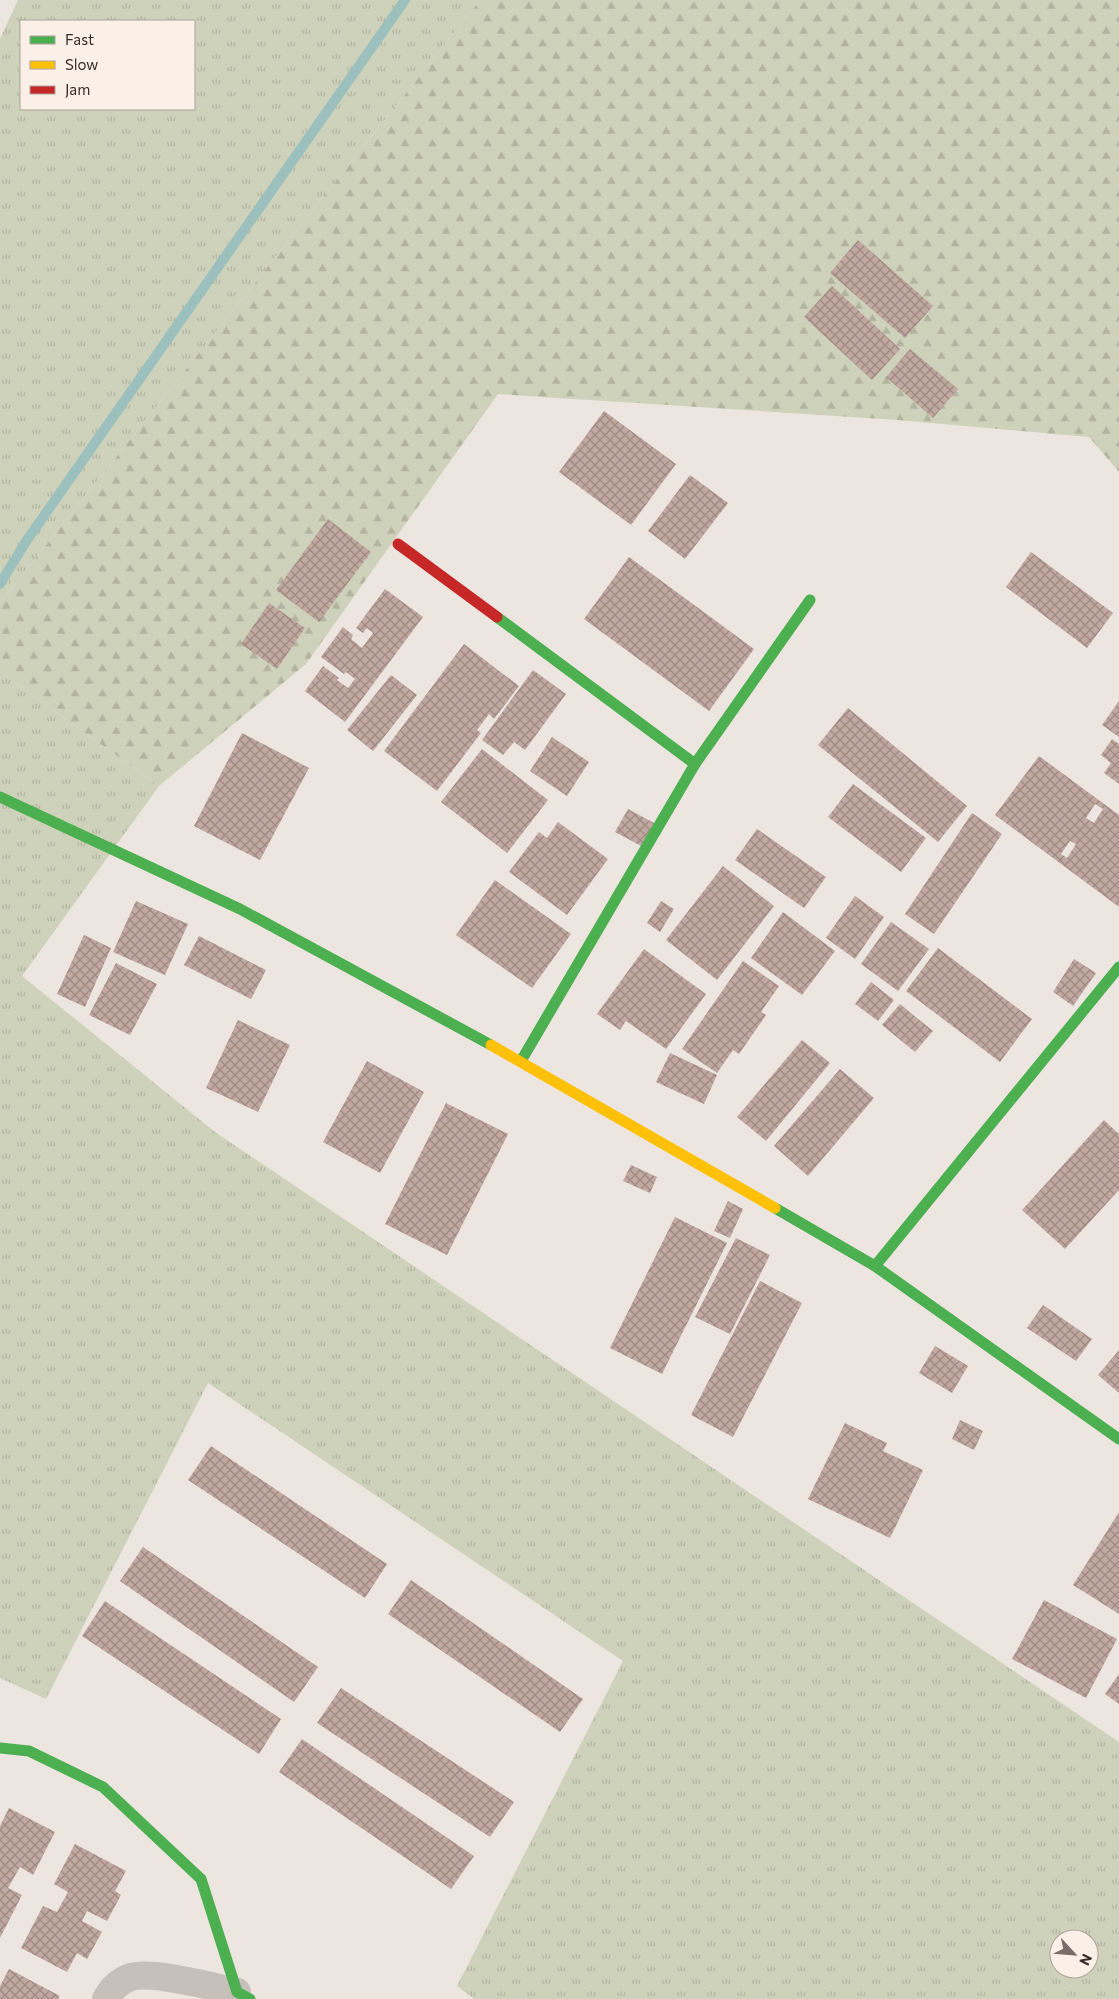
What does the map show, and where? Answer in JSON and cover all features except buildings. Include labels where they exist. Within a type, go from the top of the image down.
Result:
[{"type":"street","points":[[398,544],[695,764]]},
{"type":"street","points":[[520,1062],[695,764],[810,600]]},
{"type":"street","points":[[0,797],[240,910],[520,1062],[875,1266],[1119,1440]]},
{"type":"street","points":[[875,1266],[1119,967]]},
{"type":"street","points":[[0,1748],[29,1751],[103,1787],[201,1879],[244,1996]]},
{"type":"street","points":[[106,1999],[113,1987],[128,1978],[145,1975],[244,1996]]},
{"type":"green space","points":[[18,0],[480,0],[0,603],[0,39]]},
{"type":"green space","points":[[480,0],[1119,0],[1119,472],[1089,437],[898,420],[498,394],[306,664],[159,786],[0,672],[0,603]]},
{"type":"green space","points":[[0,672],[159,786],[22,976],[215,1132],[1119,1742],[1119,1999],[474,1999],[457,1986],[623,1661],[208,1383],[46,1699],[0,1678]]},
{"type":"waterway","points":[[0,584],[27,540],[405,0]]},
{"type":"traffic: fast","points":[[521,1061],[695,764],[810,600]]},
{"type":"traffic: fast","points":[[497,617],[695,764]]},
{"type":"traffic: fast","points":[[0,797],[240,909],[491,1045]]},
{"type":"traffic: fast","points":[[875,1266],[1119,967]]},
{"type":"traffic: fast","points":[[775,1208],[875,1266],[1119,1439]]},
{"type":"traffic: fast","points":[[0,1748],[29,1751],[103,1787],[201,1879],[237,1992],[250,1999]]},
{"type":"traffic: slow","points":[[491,1045],[775,1208]]},
{"type":"traffic: jam","points":[[398,544],[497,617]]}]
